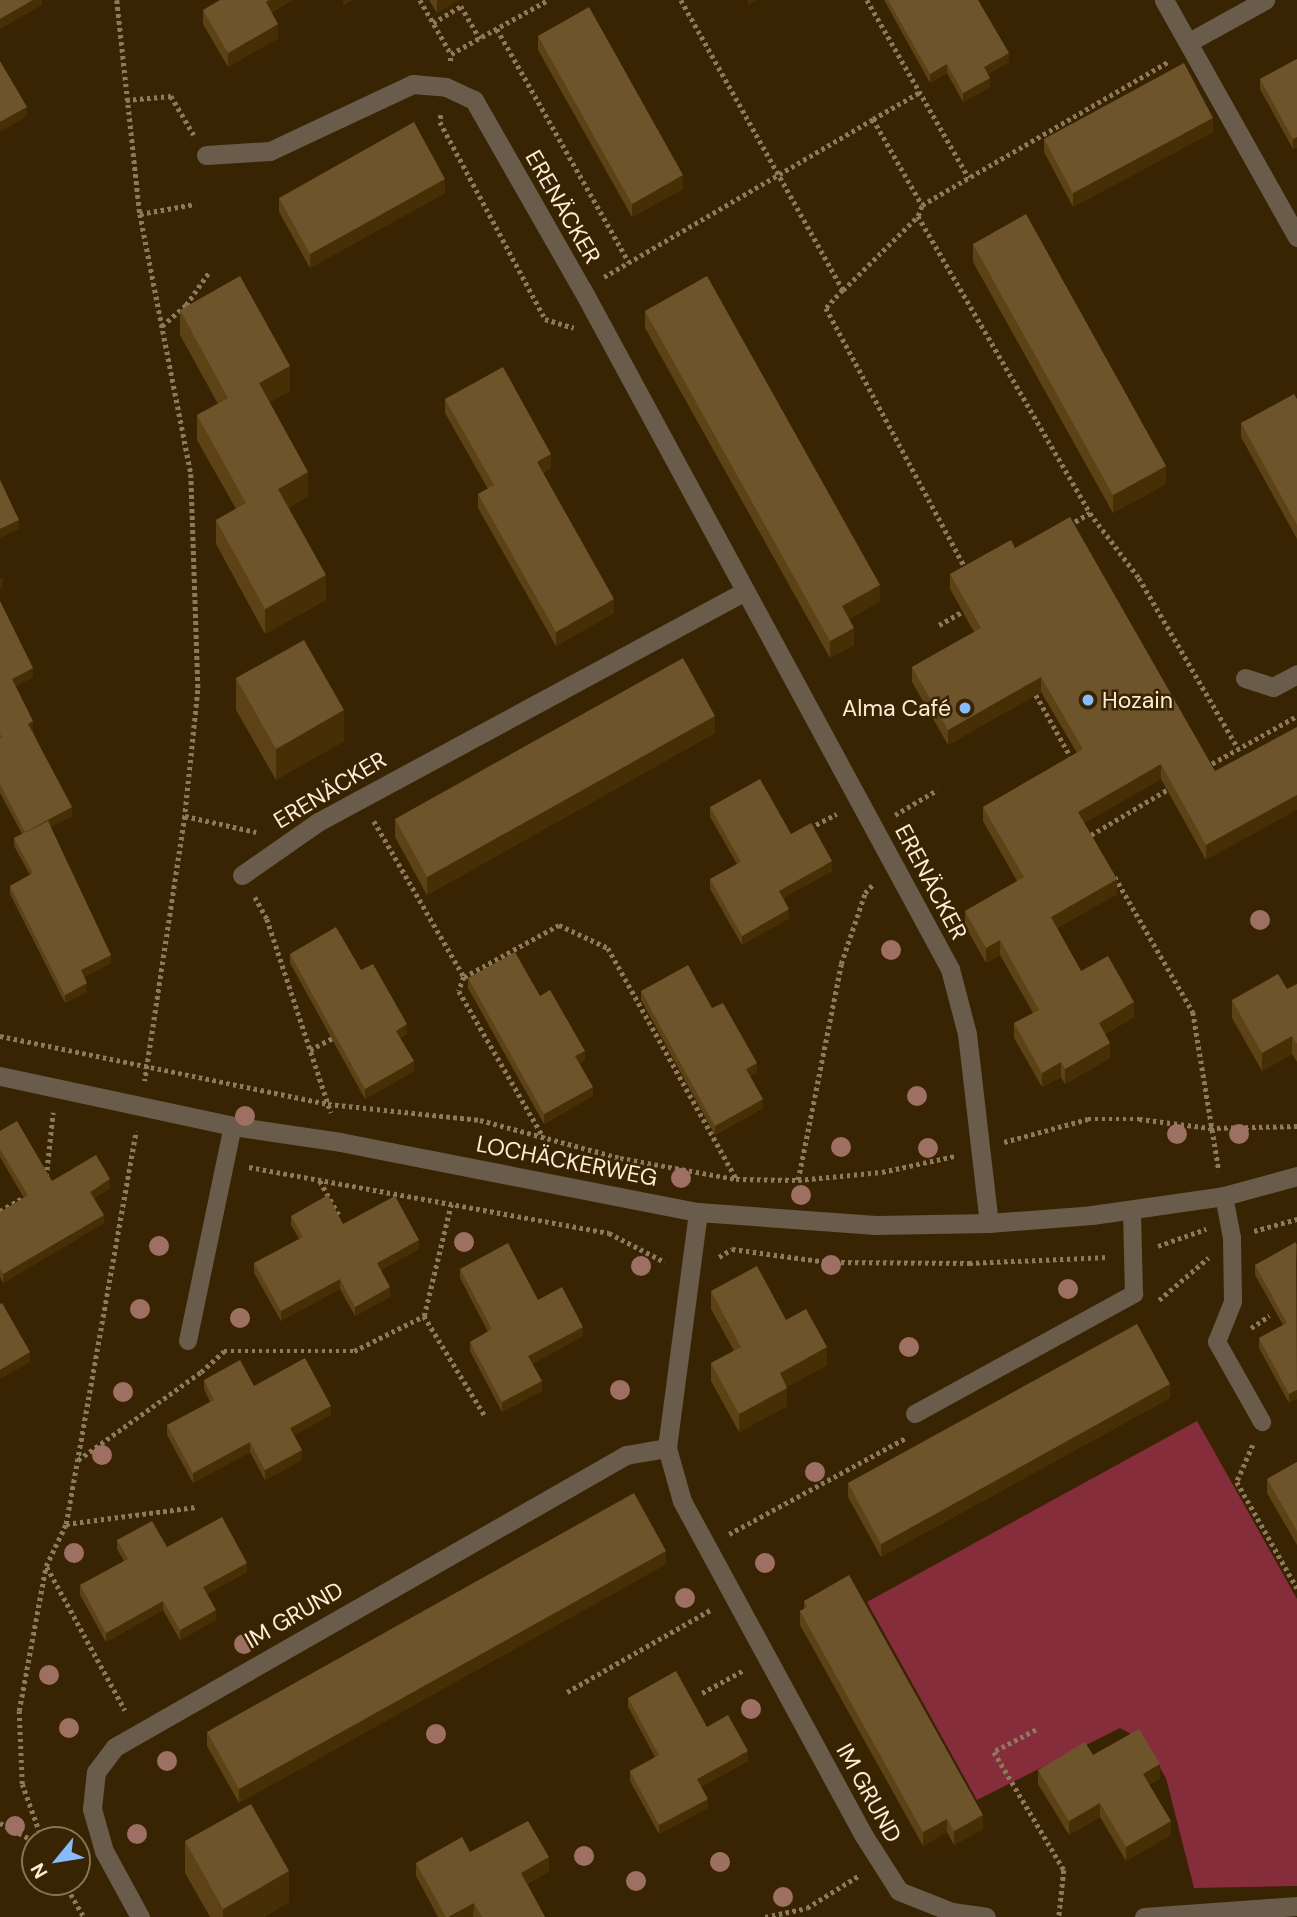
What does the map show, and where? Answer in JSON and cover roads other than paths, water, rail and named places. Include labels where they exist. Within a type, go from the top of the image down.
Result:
[{"type":"street","points":[[1164,0],[1297,237]]},
{"type":"street","points":[[1189,42],[1265,0]]},
{"type":"street","name":"ERENÄCKER","points":[[205,155],[270,151],[413,84],[446,87],[474,100],[582,289],[743,593],[950,968],[967,1034],[989,1223]]},
{"type":"street","name":"ERENÄCKER","points":[[242,875],[292,840],[361,798],[743,593]]},
{"type":"street","points":[[1245,678],[1273,687],[1297,674]]},
{"type":"street","name":"LOCHÄCKERWEG","points":[[0,1076],[141,1104],[233,1126],[340,1142],[698,1212],[876,1225],[989,1223],[1132,1210],[1224,1196],[1297,1176]]},
{"type":"street","name":"IM GRUND","points":[[698,1212],[667,1448],[682,1502],[880,1862],[899,1891],[952,1912],[986,1917]]},
{"type":"street","name":"IM GRUND","points":[[140,1917],[104,1851],[91,1804],[94,1780],[104,1759],[137,1732],[626,1455],[667,1448]]},
{"type":"street","points":[[1144,1917],[1297,1906]]},
{"type":"lane","points":[[188,1341],[233,1126]]},
{"type":"lane","points":[[1224,1196],[1232,1238],[1233,1302],[1217,1342],[1262,1422]]},
{"type":"lane","points":[[915,1414],[1134,1294],[1132,1210]]},
{"type":"place","name":"Hozain","points":[[1088,700]]},
{"type":"place","name":"Alma Café","points":[[965,708]]}]
